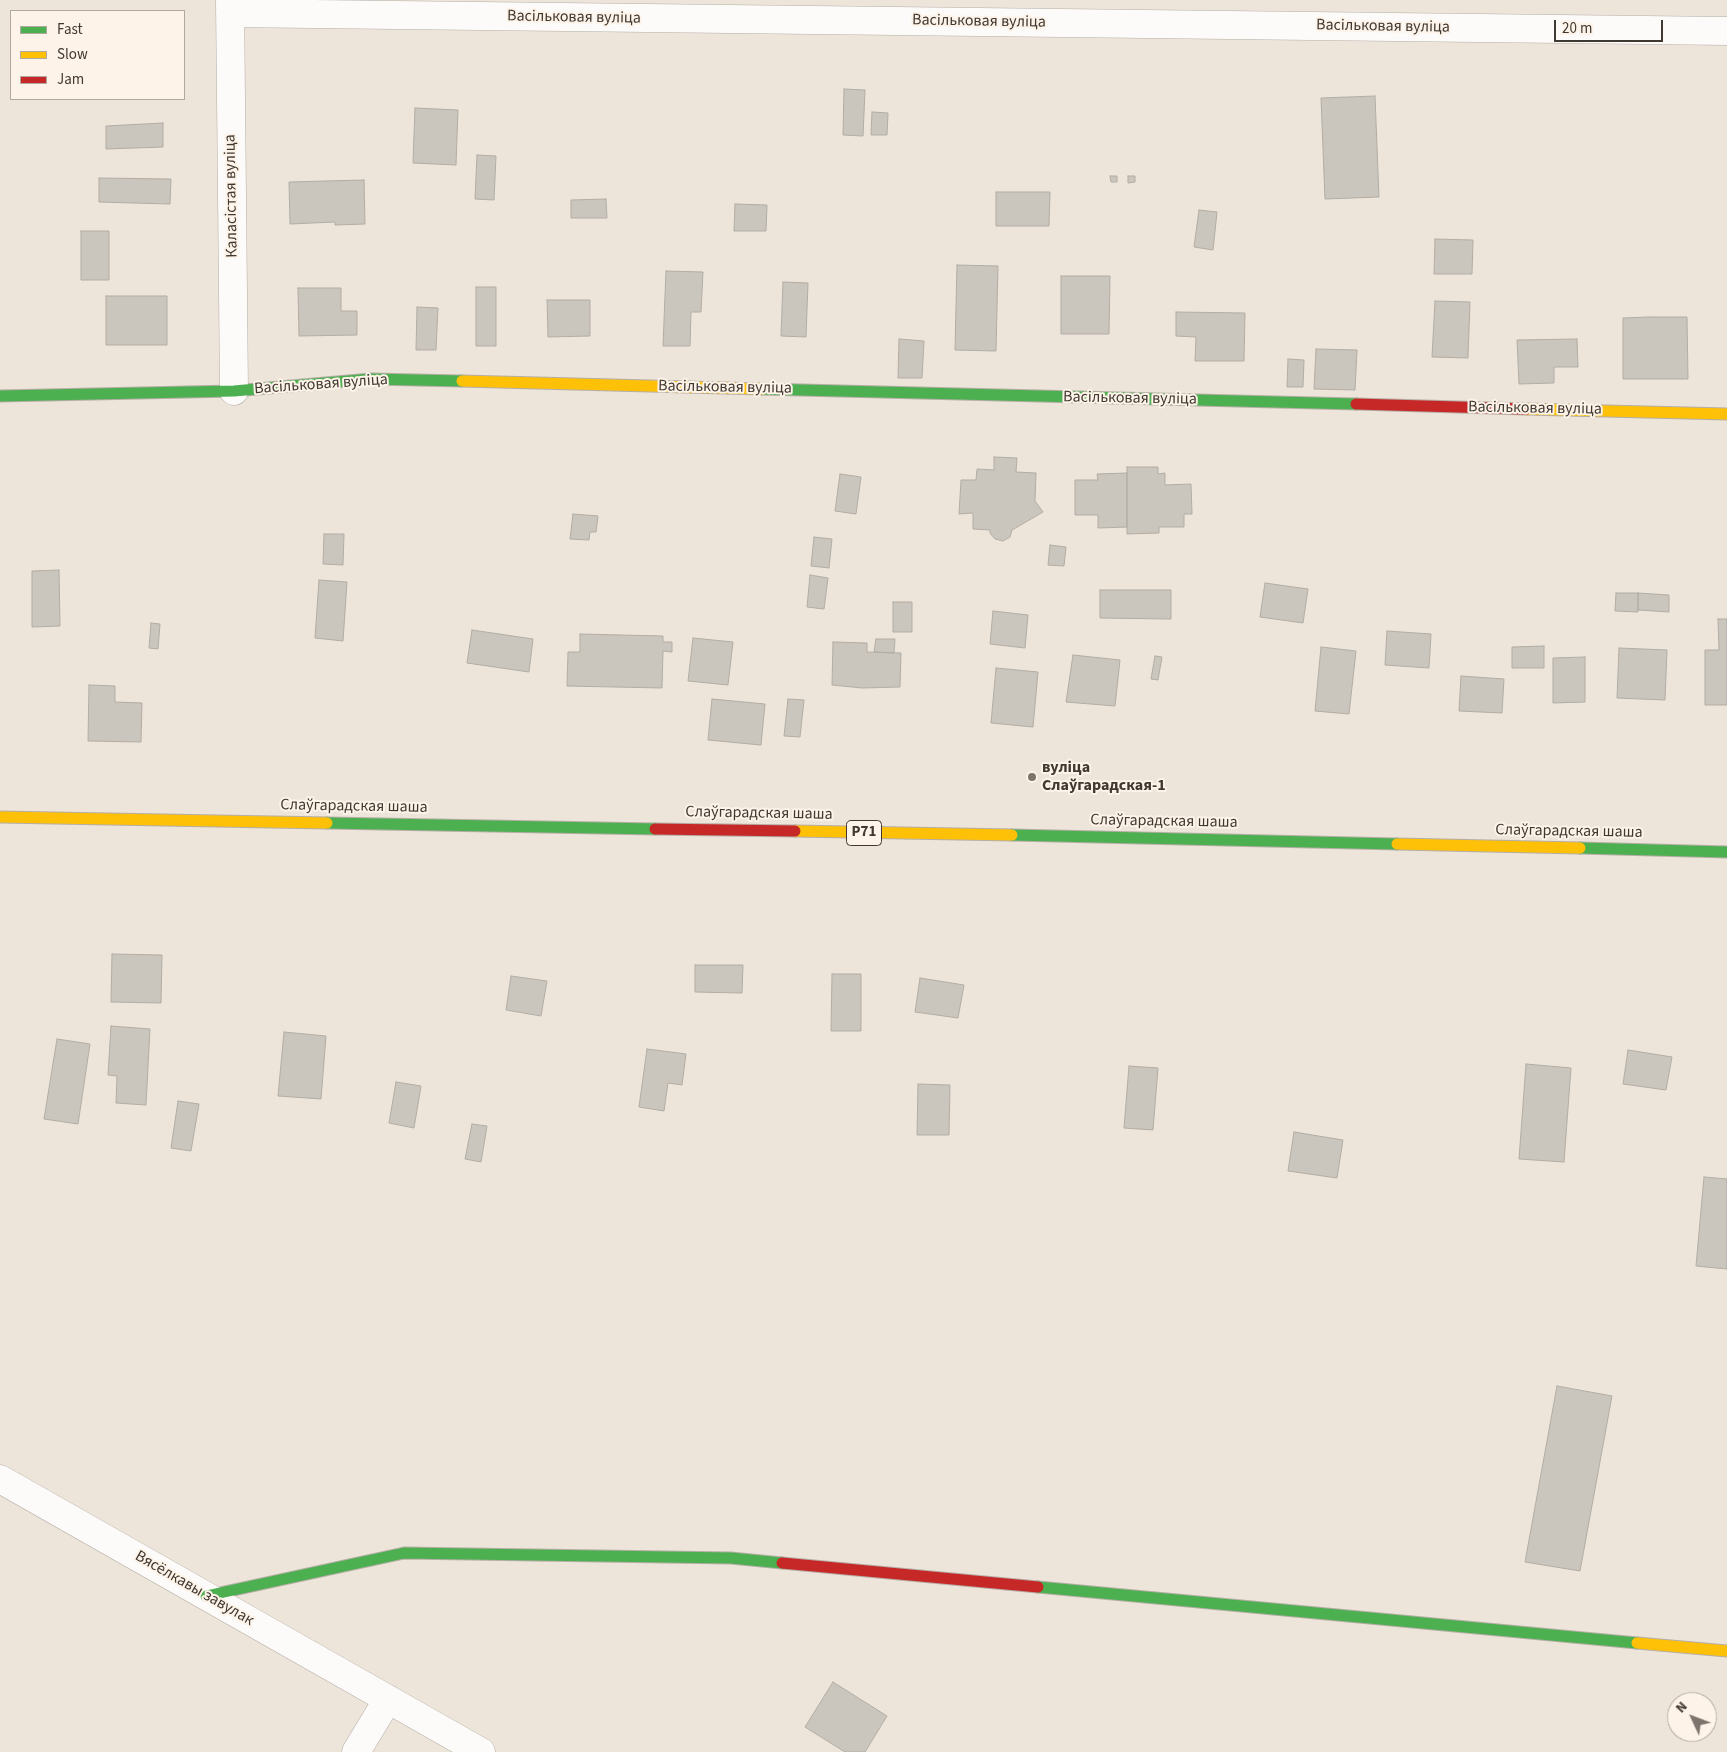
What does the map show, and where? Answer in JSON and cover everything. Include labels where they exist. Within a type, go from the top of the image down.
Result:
[{"type":"street","name":"Васільковая вуліца","points":[[230,7],[1727,31]]},
{"type":"street","name":"Каласістая вуліца","points":[[230,7],[234,391]]},
{"type":"street","name":"Васільковая вуліца","points":[[0,396],[234,391],[370,379],[1727,414]]},
{"type":"street","name":"Слаўгарадская шаша","points":[[0,817],[1172,838],[1727,852]]},
{"type":"street","name":"Вясёлкавы завулак","points":[[0,1479],[481,1752]]},
{"type":"street","points":[[206,1596],[404,1553],[731,1558],[1727,1652]]},
{"type":"street","points":[[356,1752],[388,1699]]},
{"type":"building","points":[[844,89],[865,90],[863,136],[843,135]]},
{"type":"building","points":[[1375,96],[1379,197],[1325,199],[1321,98]]},
{"type":"building","points":[[415,108],[458,110],[456,165],[413,163]]},
{"type":"building","points":[[872,112],[888,113],[887,135],[871,135]]},
{"type":"building","points":[[163,123],[163,147],[106,149],[106,126]]},
{"type":"building","points":[[477,155],[496,156],[494,200],[475,199]]},
{"type":"building","points":[[1110,176],[1117,176],[1117,182],[1111,182]]},
{"type":"building","points":[[1128,176],[1135,176],[1135,182],[1128,183]]},
{"type":"building","points":[[99,178],[171,179],[170,204],[99,202]]},
{"type":"building","points":[[364,180],[365,224],[335,225],[335,222],[290,224],[289,182]]},
{"type":"building","points":[[996,192],[1050,192],[1049,226],[996,226]]},
{"type":"building","points":[[606,199],[607,218],[571,218],[571,200]]},
{"type":"building","points":[[735,204],[767,205],[766,231],[734,231]]},
{"type":"building","points":[[1199,210],[1217,212],[1213,250],[1194,247]]},
{"type":"building","points":[[81,231],[109,231],[109,280],[81,280]]},
{"type":"building","points":[[1435,239],[1473,240],[1472,274],[1434,274]]},
{"type":"building","points":[[957,265],[998,266],[996,351],[955,350]]},
{"type":"building","points":[[666,271],[703,272],[701,312],[691,312],[690,346],[663,346]]},
{"type":"building","points":[[1061,276],[1110,276],[1109,334],[1061,334]]},
{"type":"building","points":[[783,282],[808,283],[806,337],[781,336]]},
{"type":"building","points":[[476,287],[496,287],[496,346],[476,346]]},
{"type":"building","points":[[298,288],[341,288],[341,311],[357,311],[357,335],[299,336]]},
{"type":"building","points":[[106,296],[167,296],[167,345],[106,345]]},
{"type":"building","points":[[547,300],[590,300],[590,336],[548,337]]},
{"type":"building","points":[[1435,301],[1470,302],[1468,358],[1432,357]]},
{"type":"building","points":[[417,307],[438,308],[436,350],[416,350]]},
{"type":"building","points":[[1176,312],[1245,313],[1244,361],[1195,361],[1196,337],[1176,336]]},
{"type":"building","points":[[1687,317],[1688,379],[1623,379],[1623,318]]},
{"type":"building","points":[[899,339],[924,341],[922,378],[898,378]]},
{"type":"building","points":[[1577,339],[1578,367],[1554,367],[1554,383],[1519,384],[1517,340]]},
{"type":"building","points":[[1316,349],[1357,350],[1355,390],[1314,389]]},
{"type":"building","points":[[1288,359],[1304,360],[1303,387],[1287,387]]},
{"type":"building","points":[[994,457],[1017,458],[1016,472],[1036,473],[1035,501],[1043,512],[1012,530],[1010,537],[1003,541],[995,539],[990,530],[973,529],[973,513],[959,514],[961,480],[976,480],[977,469],[994,470]]},
{"type":"building","points":[[1127,467],[1158,467],[1158,474],[1165,473],[1165,485],[1191,484],[1192,514],[1184,514],[1184,527],[1159,527],[1159,533],[1127,534]]},
{"type":"building","points":[[1127,473],[1127,527],[1098,528],[1098,515],[1075,515],[1075,480],[1098,480],[1097,474]]},
{"type":"building","points":[[840,474],[861,477],[856,514],[835,511]]},
{"type":"building","points":[[573,514],[598,516],[596,532],[590,532],[589,540],[570,539]]},
{"type":"building","points":[[324,534],[344,534],[343,565],[323,564]]},
{"type":"building","points":[[814,537],[832,539],[829,568],[811,566]]},
{"type":"building","points":[[1050,545],[1066,547],[1064,566],[1048,565]]},
{"type":"building","points":[[59,570],[60,626],[32,627],[32,571]]},
{"type":"building","points":[[810,575],[828,578],[824,609],[807,607]]},
{"type":"building","points":[[319,580],[347,582],[343,641],[315,638]]},
{"type":"building","points":[[1265,583],[1308,589],[1303,623],[1260,617]]},
{"type":"building","points":[[1100,590],[1171,590],[1171,619],[1100,618]]},
{"type":"building","points":[[1616,593],[1638,593],[1638,612],[1615,611]]},
{"type":"building","points":[[1638,593],[1669,595],[1669,612],[1638,610]]},
{"type":"building","points":[[893,602],[912,602],[912,632],[893,632]]},
{"type":"building","points":[[993,611],[1028,615],[1025,648],[990,644]]},
{"type":"building","points":[[1718,619],[1727,619],[1727,705],[1705,705],[1705,650],[1719,650]]},
{"type":"building","points":[[151,623],[160,624],[158,649],[149,648]]},
{"type":"building","points":[[472,630],[533,639],[529,672],[467,663]]},
{"type":"building","points":[[1387,631],[1431,634],[1429,668],[1385,665]]},
{"type":"building","points":[[580,634],[663,636],[663,642],[672,642],[672,652],[663,651],[662,688],[567,686],[568,652],[580,652]]},
{"type":"building","points":[[693,638],[733,642],[728,685],[688,681]]},
{"type":"building","points":[[876,639],[895,639],[894,653],[874,652]]},
{"type":"building","points":[[833,642],[867,643],[867,652],[901,653],[900,687],[862,688],[832,685]]},
{"type":"building","points":[[1544,646],[1544,668],[1512,668],[1512,647]]},
{"type":"building","points":[[1321,647],[1356,651],[1349,714],[1315,711]]},
{"type":"building","points":[[1619,648],[1667,650],[1665,700],[1617,698]]},
{"type":"building","points":[[1073,655],[1120,660],[1115,706],[1066,702]]},
{"type":"building","points":[[1155,656],[1162,657],[1158,680],[1151,679]]},
{"type":"building","points":[[1585,657],[1585,702],[1553,703],[1553,658]]},
{"type":"building","points":[[996,668],[1038,672],[1033,727],[991,723]]},
{"type":"building","points":[[1461,676],[1504,679],[1502,713],[1459,711]]},
{"type":"building","points":[[89,685],[115,686],[115,702],[142,703],[141,742],[88,741]]},
{"type":"building","points":[[712,699],[765,704],[761,745],[708,740]]},
{"type":"building","points":[[788,699],[804,700],[800,737],[784,736]]},
{"type":"building","points":[[112,954],[162,955],[161,1003],[111,1002]]},
{"type":"building","points":[[695,965],[743,965],[742,993],[695,992]]},
{"type":"building","points":[[832,974],[861,974],[861,1031],[831,1031]]},
{"type":"building","points":[[511,976],[547,981],[541,1016],[506,1010]]},
{"type":"building","points":[[920,978],[964,985],[958,1018],[915,1012]]},
{"type":"building","points":[[111,1026],[150,1029],[146,1105],[116,1103],[117,1076],[108,1075]]},
{"type":"building","points":[[284,1032],[326,1036],[321,1099],[278,1096]]},
{"type":"building","points":[[57,1039],[90,1044],[78,1124],[44,1119]]},
{"type":"building","points":[[647,1049],[686,1054],[682,1085],[668,1083],[664,1111],[639,1107]]},
{"type":"building","points":[[1628,1050],[1672,1057],[1666,1090],[1623,1084]]},
{"type":"building","points":[[1526,1064],[1571,1068],[1564,1162],[1519,1159]]},
{"type":"building","points":[[1129,1066],[1158,1068],[1153,1130],[1124,1128]]},
{"type":"building","points":[[396,1082],[421,1086],[414,1128],[389,1123]]},
{"type":"building","points":[[918,1084],[950,1085],[949,1135],[917,1135]]},
{"type":"building","points":[[178,1101],[199,1104],[191,1151],[171,1148]]},
{"type":"building","points":[[472,1124],[487,1126],[481,1162],[465,1159]]},
{"type":"building","points":[[1294,1132],[1343,1140],[1337,1178],[1288,1171]]},
{"type":"building","points":[[1704,1177],[1727,1179],[1727,1269],[1696,1266]]},
{"type":"building","points":[[1557,1386],[1612,1396],[1580,1571],[1525,1562]]},
{"type":"building","points":[[833,1682],[887,1716],[865,1752],[845,1752],[805,1727]]},
{"type":"traffic: fast","points":[[0,396],[234,391],[371,379],[462,381]]},
{"type":"traffic: fast","points":[[762,389],[1356,404]]},
{"type":"traffic: fast","points":[[327,823],[655,829]]},
{"type":"traffic: fast","points":[[1012,835],[1397,844]]},
{"type":"traffic: fast","points":[[1580,848],[1727,852]]},
{"type":"traffic: fast","points":[[206,1596],[404,1553],[731,1558],[782,1563]]},
{"type":"traffic: fast","points":[[1038,1587],[1637,1643]]},
{"type":"traffic: slow","points":[[462,381],[762,389]]},
{"type":"traffic: slow","points":[[1526,409],[1727,414]]},
{"type":"traffic: slow","points":[[0,817],[327,823]]},
{"type":"traffic: slow","points":[[795,831],[1012,835]]},
{"type":"traffic: slow","points":[[1397,844],[1580,848]]},
{"type":"traffic: slow","points":[[1637,1643],[1727,1651]]},
{"type":"traffic: jam","points":[[1356,404],[1526,409]]},
{"type":"traffic: jam","points":[[655,829],[795,831]]},
{"type":"traffic: jam","points":[[782,1563],[1038,1587]]},
{"type":"place","name":"вуліца Слаўгарадская-1","points":[[1032,777]]}]
